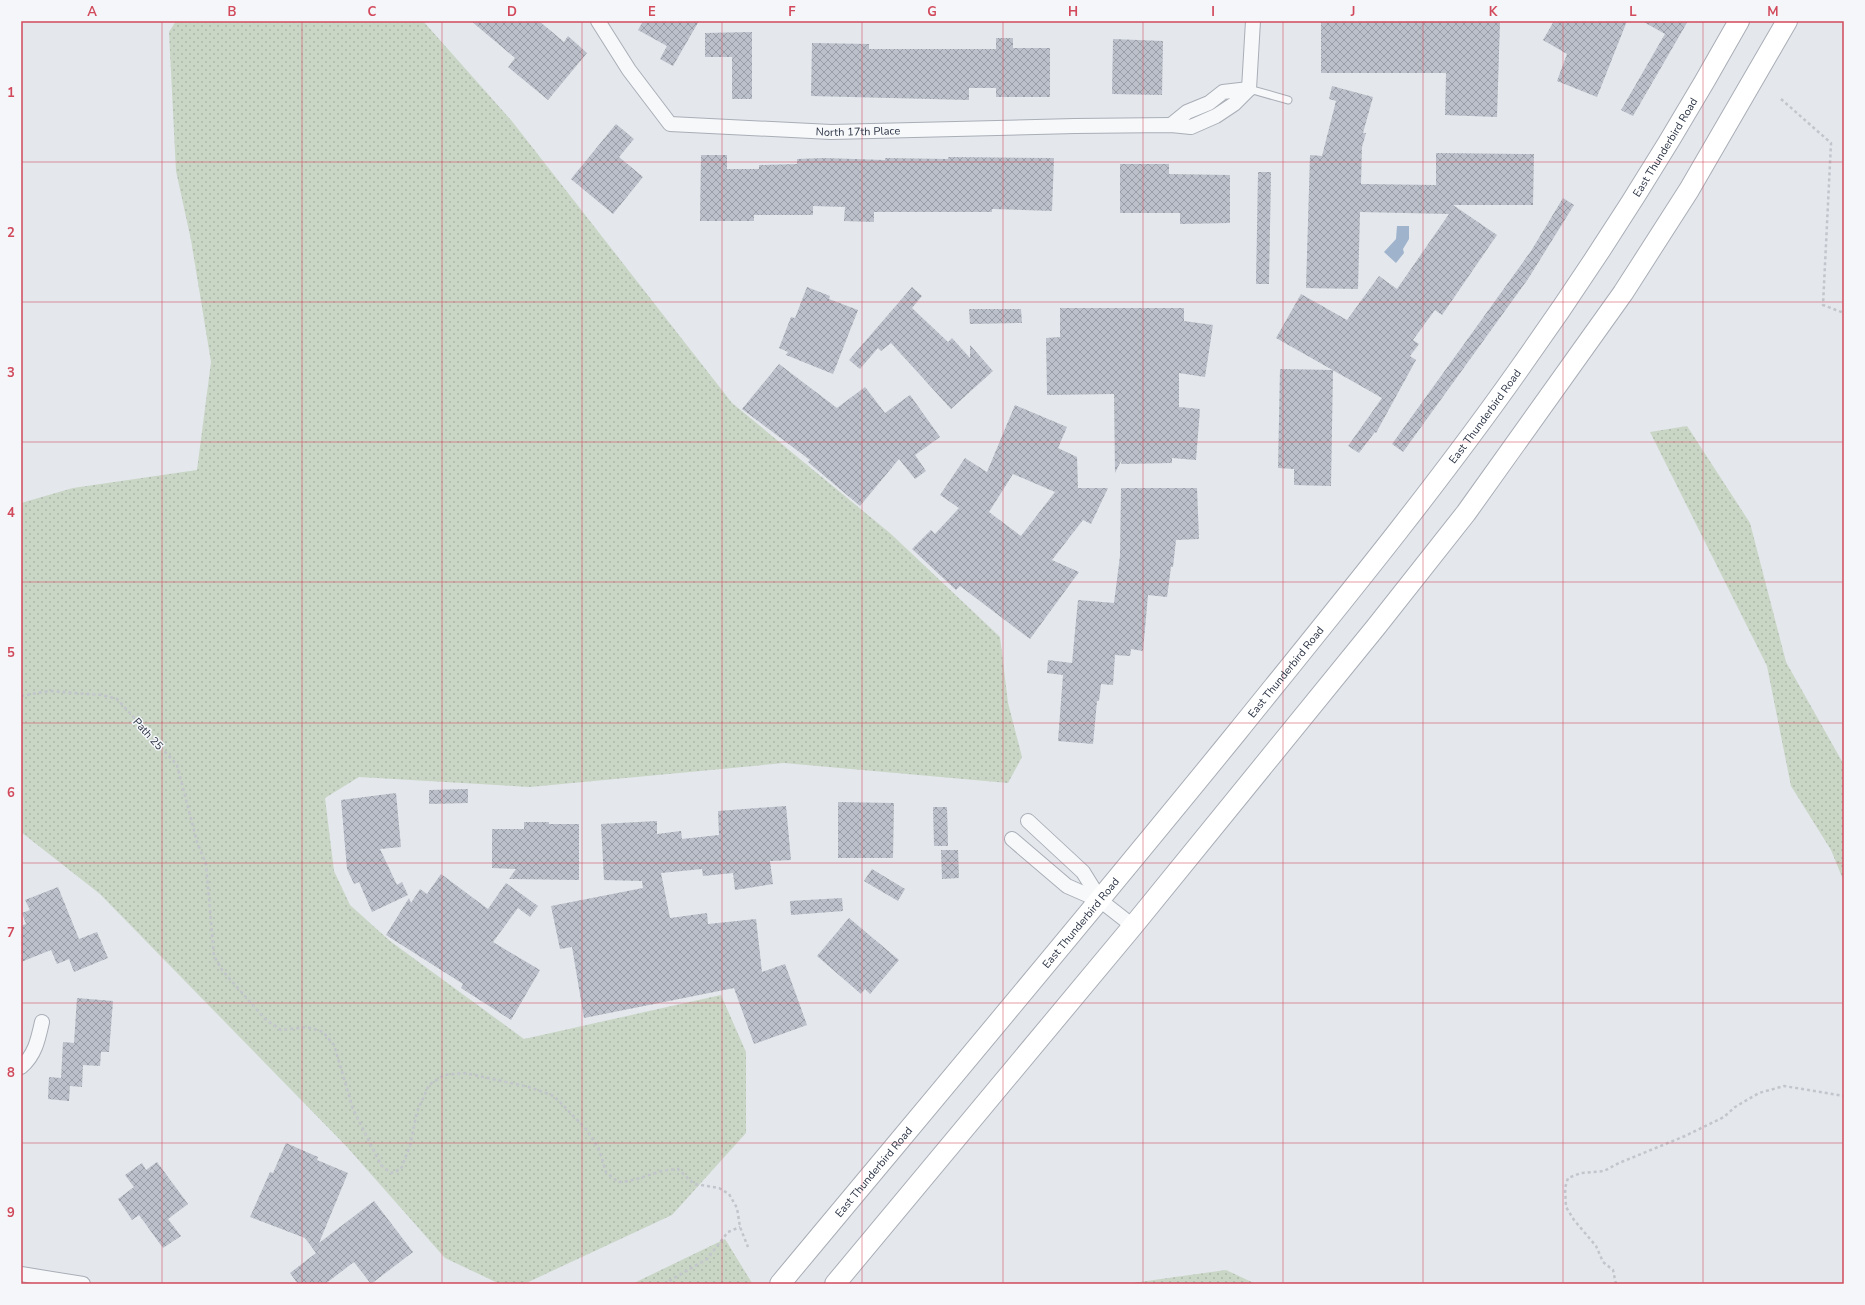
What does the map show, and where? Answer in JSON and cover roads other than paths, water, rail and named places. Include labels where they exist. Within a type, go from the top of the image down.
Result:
[{"type":"main road","name":"East Thunderbird Road","points":[[780,1284],[1101,901],[1343,601],[1516,374],[1585,274],[1690,105],[1739,21]]},
{"type":"main road","points":[[835,1284],[1133,926],[1371,634],[1470,506],[1623,293],[1689,190],[1787,21]]},
{"type":"street","name":"North 17th Place","points":[[598,21],[629,70],[670,124],[831,132],[1171,125],[1187,112],[1209,103],[1223,92],[1249,89]]},
{"type":"street","points":[[1249,89],[1254,21]]},
{"type":"street","points":[[1028,821],[1083,872],[1101,901]]},
{"type":"street","points":[[1012,839],[1067,886],[1101,901],[1133,926]]},
{"type":"street","points":[[21,1067],[30,1059],[37,1044],[42,1022]]},
{"type":"street","points":[[21,1274],[83,1284]]},
{"type":"lane","points":[[1249,89],[1288,100]]},
{"type":"water","points":[[1397,226],[1409,226],[1409,239],[1403,249],[1404,253],[1396,263],[1384,252],[1396,239]]}]
